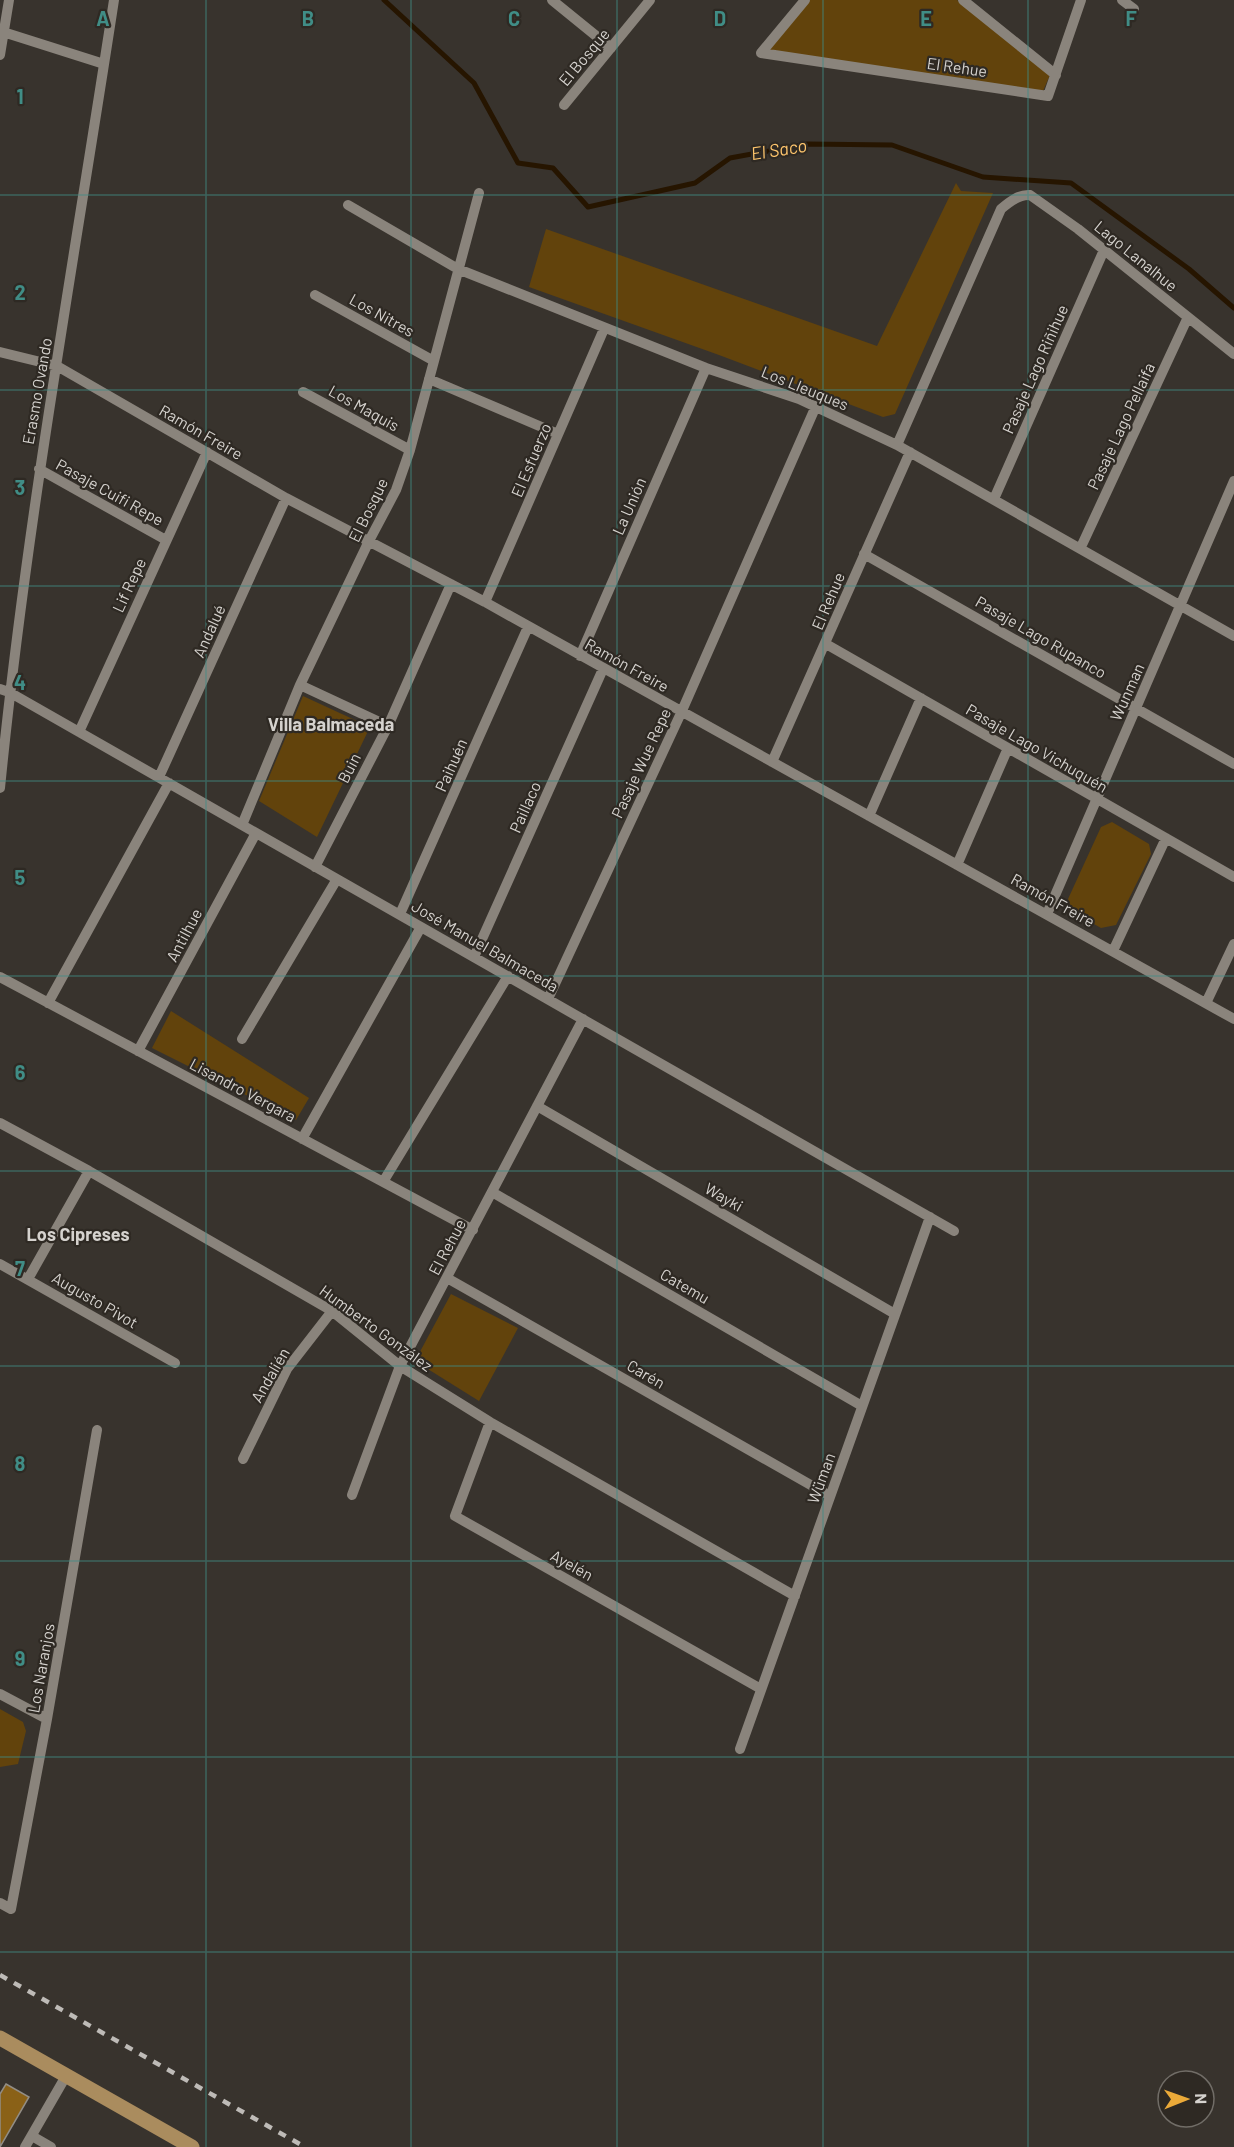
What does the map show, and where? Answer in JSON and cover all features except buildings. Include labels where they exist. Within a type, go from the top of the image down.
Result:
[{"type":"main road","points":[[0,2038],[192,2147]]},
{"type":"street","points":[[0,55],[9,0]]},
{"type":"street","name":"Erasmo Ovando","points":[[0,788],[5,690],[114,0]]},
{"type":"street","points":[[552,0],[611,48]]},
{"type":"street","name":"El Bosque","points":[[564,105],[650,0]]},
{"type":"street","name":"El Rehue","points":[[805,0],[761,53],[1048,96],[1081,0]]},
{"type":"street","points":[[963,0],[1056,75]]},
{"type":"street","points":[[1122,0],[1134,9]]},
{"type":"street","points":[[2,32],[104,64]]},
{"type":"street","name":"El Bosque","points":[[242,825],[300,685],[396,490],[410,450],[479,193]]},
{"type":"street","name":"Lago Lanalhue","points":[[897,445],[1001,208],[1025,195],[1030,195],[1104,250],[1234,354]]},
{"type":"street","name":"Los Lleuques","points":[[348,205],[458,269],[604,329],[706,368],[816,406],[897,445],[1234,636]]},
{"type":"street","name":"Pasaje Lago Riñihue","points":[[994,499],[1104,250]]},
{"type":"street","name":"Los Nitres","points":[[315,295],[434,362]]},
{"type":"street","name":"Pasaje Lago Pellaifa","points":[[1081,548],[1188,317]]},
{"type":"street","name":"El Esfuerzo","points":[[485,602],[604,329]]},
{"type":"street","name":"Ramón Freire","points":[[0,352],[57,366],[286,498],[485,602],[1234,1020]]},
{"type":"street","name":"La Unión","points":[[580,656],[706,368]]},
{"type":"street","points":[[429,379],[558,434]]},
{"type":"street","name":"Los Maquis","points":[[303,392],[410,450]]},
{"type":"street","name":"Pasaje Wue Repe","points":[[548,999],[681,713],[816,406]]},
{"type":"street","name":"Lif Repe","points":[[79,732],[207,452]]},
{"type":"street","name":"El Rehue","points":[[772,762],[910,452]]},
{"type":"street","name":"Pasaje Cuifi Repe","points":[[39,469],[166,540]]},
{"type":"street","name":"Wunman","points":[[1047,914],[1234,481]]},
{"type":"street","name":"Andalué","points":[[48,1003],[164,780],[286,498]]},
{"type":"street","name":"Pasaje Lago Rupanco","points":[[864,554],[1234,764]]},
{"type":"street","name":"Buin","points":[[315,867],[388,726],[451,584]]},
{"type":"street","name":"Paihuén","points":[[400,914],[528,627]]},
{"type":"street","name":"Pasaje Lago Vichuquén","points":[[826,645],[1234,877]]},
{"type":"street","name":"Paillaco","points":[[474,957],[603,669]]},
{"type":"street","points":[[300,685],[388,726]]},
{"type":"street","name":"José Manuel Balmaceda","points":[[5,690],[954,1231]]},
{"type":"street","points":[[869,816],[921,698]]},
{"type":"street","points":[[957,865],[1008,748]]},
{"type":"street","name":"Antilhue","points":[[138,1051],[256,833]]},
{"type":"street","points":[[1113,951],[1166,838]]},
{"type":"street","points":[[242,1039],[337,879]]},
{"type":"street","points":[[302,1138],[421,927]]},
{"type":"street","points":[[1206,1004],[1234,944]]},
{"type":"street","points":[[383,1182],[508,976]]},
{"type":"street","name":"Lisandro Vergara","points":[[0,977],[472,1230]]},
{"type":"street","name":"El Rehue","points":[[352,1495],[400,1366],[583,1019]]},
{"type":"street","name":"Wayki","points":[[537,1106],[895,1314]]},
{"type":"street","name":"Humberto González","points":[[0,1123],[89,1171],[332,1311],[400,1366],[490,1422],[795,1596]]},
{"type":"street","points":[[28,1279],[89,1171]]},
{"type":"street","name":"Catemu","points":[[492,1192],[862,1406]]},
{"type":"street","name":"Wüman","points":[[740,1749],[930,1217]]},
{"type":"street","name":"Augusto Pivot","points":[[0,1264],[175,1363]]},
{"type":"street","name":"Carén","points":[[447,1278],[830,1496]]},
{"type":"street","name":"Andalién","points":[[243,1459],[287,1370],[332,1311]]},
{"type":"street","name":"Ayelén","points":[[490,1422],[455,1516],[761,1689]]},
{"type":"street","name":"Los Naranjos","points":[[0,1903],[11,1910],[97,1430]]},
{"type":"street","points":[[0,1694],[47,1719]]},
{"type":"street","points":[[25,2147],[66,2076]]},
{"type":"street","points":[[32,2136],[51,2147]]},
{"type":"shaded area","points":[[809,0],[957,0],[1050,75],[1043,91],[766,52]]},
{"type":"shaded area","points":[[956,183],[961,191],[993,193],[895,414],[883,417],[529,287],[546,229],[877,346]]},
{"type":"shaded area","points":[[303,696],[370,727],[317,837],[259,801]]},
{"type":"shaded area","points":[[1112,822],[1149,844],[1151,854],[1116,925],[1101,928],[1073,912],[1068,899],[1101,827]]},
{"type":"shaded area","points":[[171,1011],[309,1098],[296,1120],[152,1048]]},
{"type":"shaded area","points":[[451,1294],[518,1328],[479,1401],[415,1361]]},
{"type":"shaded area","points":[[0,1709],[23,1722],[26,1731],[18,1764],[0,1767]]},
{"type":"waterway","name":"El Saco","points":[[384,0],[474,83],[518,163],[553,168],[588,207],[695,183],[730,158],[807,144],[892,145],[983,177],[1071,183],[1189,269],[1234,308]]},
{"type":"railway","points":[[0,1975],[305,2147]]},
{"type":"district","name":"Villa Balmaceda","points":[[331,725]]},
{"type":"district","name":"Los Cipreses","points":[[78,1235]]}]
